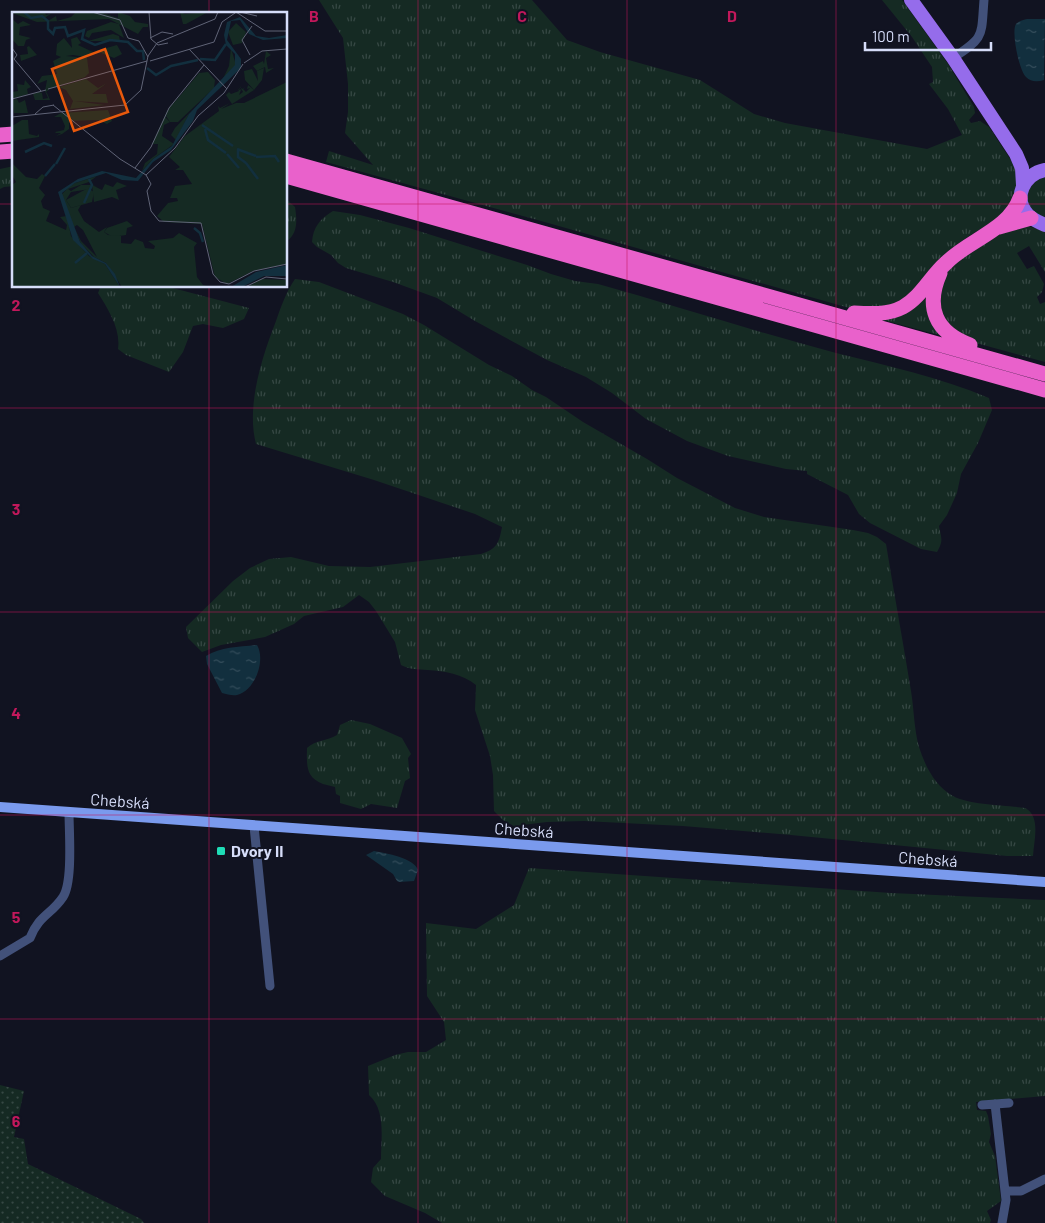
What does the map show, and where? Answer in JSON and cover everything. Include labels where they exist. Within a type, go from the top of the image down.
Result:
[{"type":"highway","points":[[293,162],[1043,374]]},
{"type":"highway","points":[[291,178],[1045,390]]},
{"type":"highway","points":[[816,309],[876,315],[895,311],[905,306],[946,263],[968,245],[997,227],[1013,212],[1022,191]]},
{"type":"highway","points":[[997,227],[1041,222]]},
{"type":"highway","points":[[946,263],[936,281],[932,302],[938,321],[944,328],[954,338],[962,342],[1043,374]]},
{"type":"main road","points":[[911,0],[953,58],[1016,154],[1022,168],[1024,210],[1041,222]]},
{"type":"main road","points":[[1016,154],[1044,170]]},
{"type":"main road","points":[[1022,191],[1032,175],[1044,170]]},
{"type":"street","points":[[953,58],[978,40],[981,34],[984,0]]},
{"type":"street","name":"Chebská","points":[[0,807],[1045,882]]},
{"type":"street","points":[[0,956],[30,938],[35,926],[65,894],[69,875],[69,812]]},
{"type":"street","points":[[254,826],[270,986]]},
{"type":"street","points":[[982,1105],[1009,1103]]},
{"type":"street","points":[[995,1104],[1006,1200],[1002,1223]]},
{"type":"street","points":[[1005,1191],[1021,1191],[1045,1179]]},
{"type":"green space","points":[[319,0],[532,0],[567,40],[600,52],[700,80],[754,114],[785,123],[927,149],[962,135],[948,109],[929,84],[933,82],[932,67],[912,37],[882,0],[902,0],[948,64],[974,107],[975,113],[969,120],[971,123],[980,121],[989,127],[1014,165],[1018,177],[1013,201],[1009,208],[995,220],[947,252],[932,267],[916,288],[893,307],[853,309],[326,162],[329,151],[373,165],[345,133],[348,112],[348,84],[343,38]]},
{"type":"green space","points":[[12,166],[12,186],[0,189],[0,169]]},
{"type":"green space","points":[[1045,177],[1045,217],[1037,214],[1032,209],[1028,204],[1027,197],[1032,185],[1037,180]]},
{"type":"green space","points":[[288,201],[295,207],[296,217],[296,226],[291,238],[288,240]]},
{"type":"green space","points":[[333,211],[360,215],[409,228],[551,274],[575,281],[598,284],[806,345],[913,373],[989,398],[992,410],[978,443],[961,474],[957,493],[947,515],[939,526],[941,542],[937,552],[921,549],[870,523],[859,514],[848,495],[807,474],[807,471],[786,469],[728,456],[687,441],[646,419],[612,393],[586,377],[547,360],[437,298],[346,268],[312,242],[318,224]]},
{"type":"green space","points":[[1027,226],[1045,231],[1045,272],[1029,246],[1017,253],[1027,269],[1034,266],[1044,284],[1042,292],[1037,297],[1040,304],[1045,302],[1045,362],[976,343],[953,332],[939,308],[944,277],[952,266],[1009,227]]},
{"type":"green space","points":[[295,279],[319,282],[403,314],[489,365],[512,376],[583,422],[677,478],[735,508],[764,517],[868,533],[886,544],[911,691],[916,734],[924,761],[931,775],[941,787],[953,796],[978,803],[1025,808],[1030,812],[1035,822],[1033,856],[1007,856],[683,826],[584,821],[547,822],[514,826],[503,820],[494,811],[493,775],[490,756],[475,710],[476,685],[465,678],[453,674],[411,669],[401,665],[395,642],[376,611],[369,602],[359,595],[343,607],[304,616],[294,624],[265,637],[221,645],[202,652],[188,638],[186,627],[233,581],[250,568],[269,559],[291,557],[329,566],[370,567],[481,554],[491,550],[496,545],[501,533],[502,527],[475,514],[374,480],[256,444],[253,414],[257,382],[280,310],[286,294]]},
{"type":"green space","points":[[100,288],[173,288],[249,308],[244,319],[223,328],[203,324],[193,326],[183,352],[169,372],[126,355],[118,349],[116,327],[110,312],[98,293]]},
{"type":"green space","points":[[927,291],[943,336],[883,320]]},
{"type":"green space","points":[[351,720],[370,724],[402,738],[411,754],[408,758],[410,778],[405,781],[397,808],[371,804],[361,809],[340,803],[340,796],[336,794],[335,787],[317,781],[310,774],[307,765],[307,748],[314,743],[337,735],[340,725]]},
{"type":"green space","points":[[529,868],[891,893],[1045,900],[1045,1096],[976,1102],[977,1110],[986,1111],[988,1116],[991,1134],[989,1142],[995,1156],[1001,1201],[987,1211],[991,1220],[990,1223],[442,1223],[425,1213],[385,1196],[371,1182],[373,1168],[381,1159],[382,1133],[378,1108],[369,1095],[368,1066],[395,1055],[408,1052],[426,1052],[446,1040],[444,1022],[427,996],[426,923],[476,929],[514,905]]},
{"type":"green space","points":[[0,1085],[24,1091],[14,1137],[24,1139],[28,1164],[141,1219],[144,1223],[0,1223]]},
{"type":"water","points":[[1027,19],[1045,19],[1044,80],[1034,81],[1028,79],[1023,73],[1018,59],[1014,35],[1015,28],[1017,23]]},
{"type":"water","points":[[257,645],[260,659],[259,666],[254,681],[249,688],[237,695],[222,693],[207,664],[206,656],[224,649]]},
{"type":"water","points":[[374,851],[411,862],[418,870],[414,881],[397,881],[393,874],[366,855]]},
{"type":"place","name":"Dvory II","points":[[221,851]]}]
